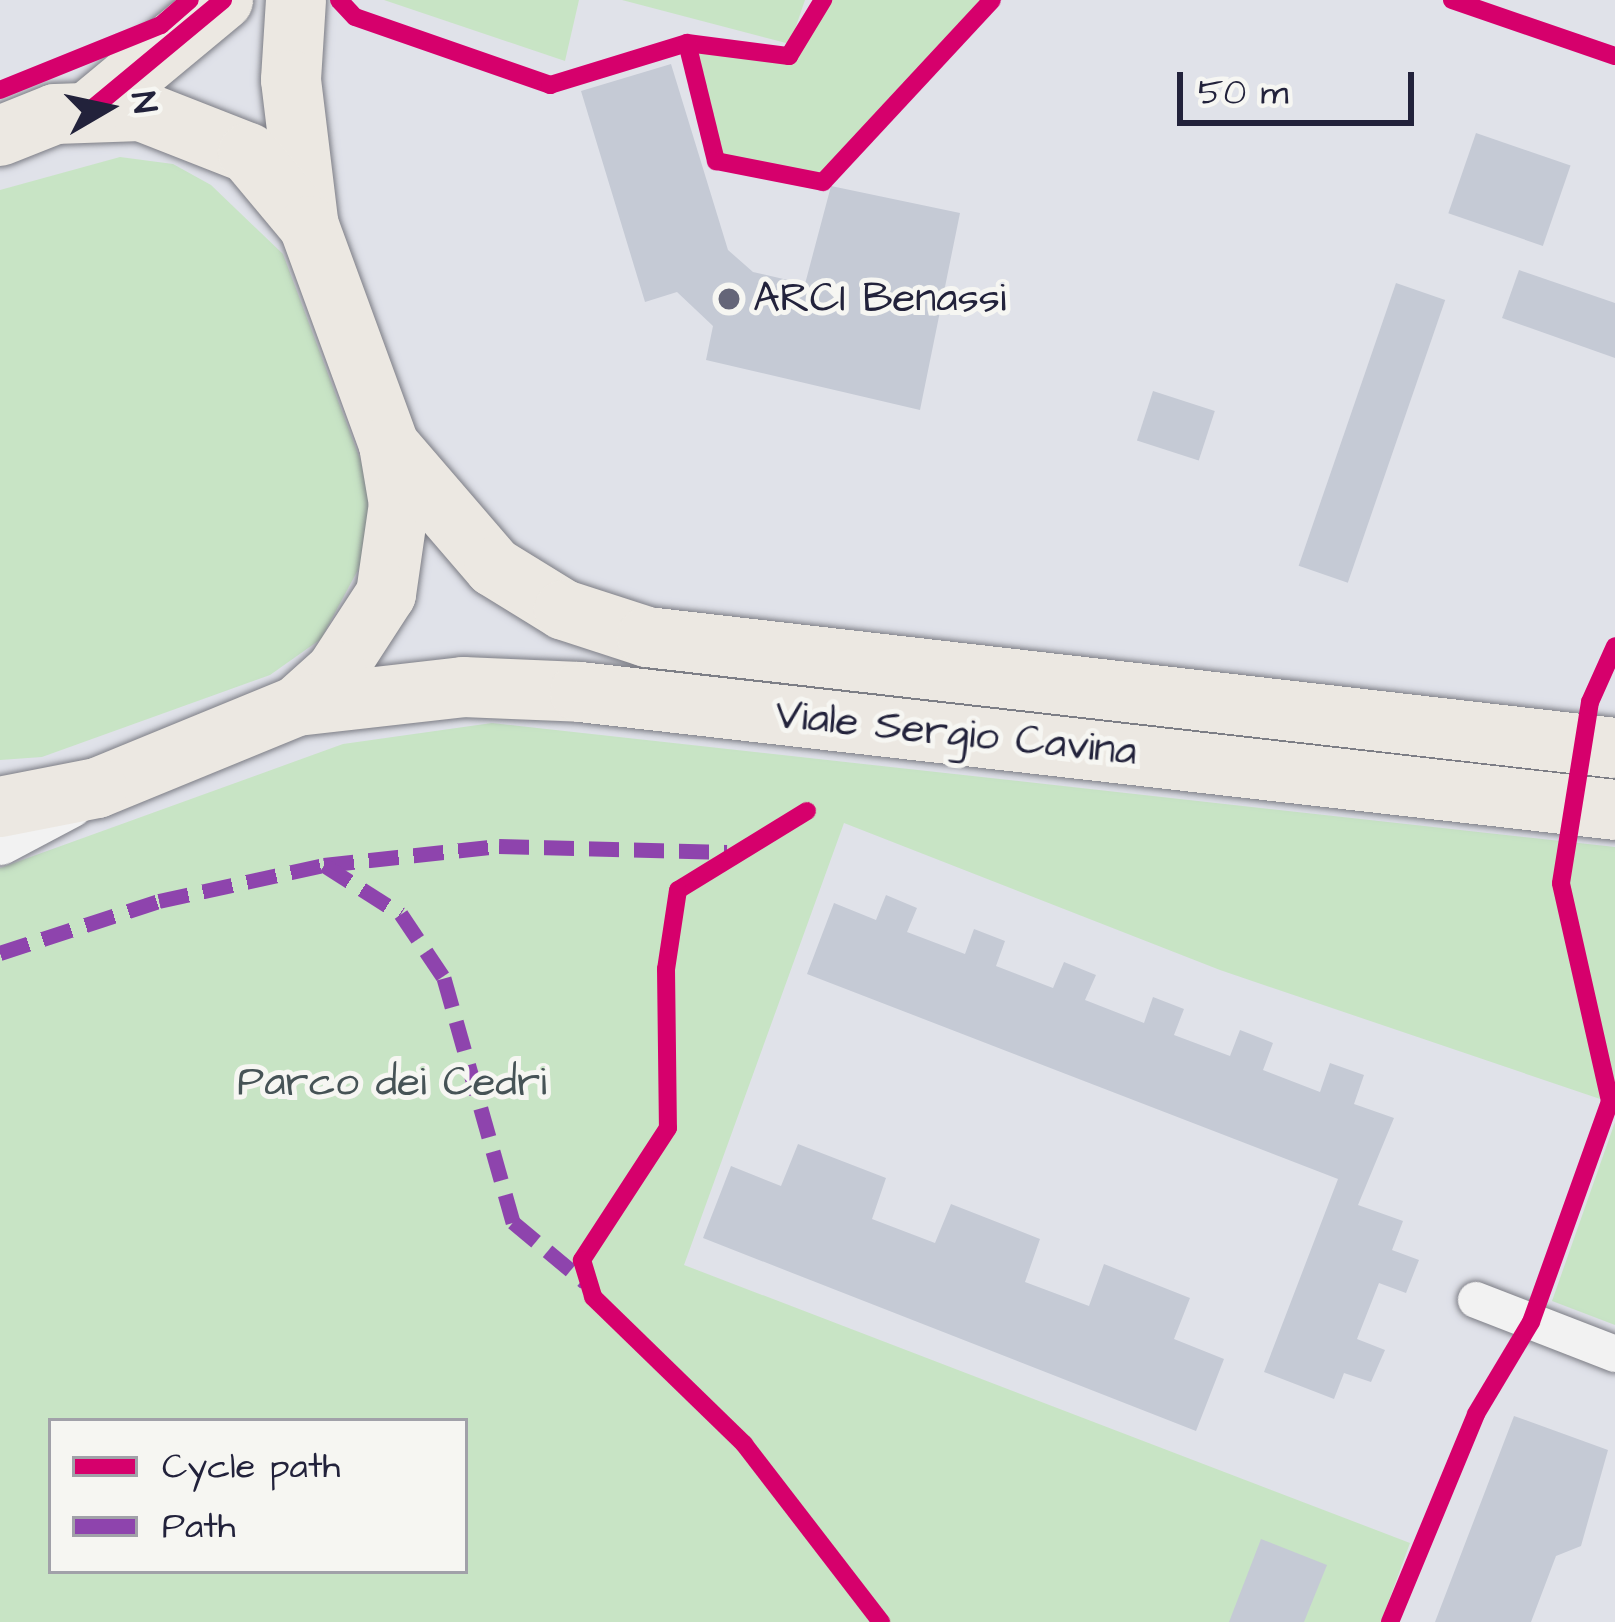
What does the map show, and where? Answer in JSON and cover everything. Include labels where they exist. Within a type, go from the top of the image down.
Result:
[{"type":"main road","points":[[0,136],[93,108],[223,0]]},
{"type":"main road","points":[[0,807],[98,788],[297,706],[336,671],[386,594],[398,541],[389,445],[309,226],[291,80],[296,0]]},
{"type":"main road","points":[[93,108],[217,134],[275,179],[309,226]]},
{"type":"main road","name":"Viale Sergio Cavina","points":[[389,445],[494,567],[564,610],[647,637],[1615,748]]},
{"type":"main road","name":"Viale Sergio Cavina","points":[[297,706],[463,688],[580,692],[1615,810]]},
{"type":"street","points":[[0,842],[98,788]]},
{"type":"street","points":[[1476,1300],[1615,1354]]},
{"type":"green space","points":[[384,0],[579,0],[565,61]]},
{"type":"green space","points":[[622,0],[805,0],[790,44]]},
{"type":"green space","points":[[823,0],[992,0],[823,182],[716,161],[687,43],[789,56]]},
{"type":"green space","points":[[120,157],[173,164],[211,185],[283,254],[373,504],[368,551],[321,639],[270,675],[42,757],[0,760],[0,190]]},
{"type":"green space","name":"Parco dei Cedri","points":[[492,723],[1615,847],[1615,1104],[1220,970],[844,823],[684,1265],[1410,1543],[1381,1622],[0,1622],[0,868],[343,744]]},
{"type":"green space","points":[[1615,1122],[1615,1325],[1552,1301]]},
{"type":"building","points":[[671,64],[728,250],[753,272],[805,284],[831,186],[960,213],[920,410],[706,360],[713,326],[677,292],[645,302],[581,91]]},
{"type":"building","points":[[1476,133],[1571,166],[1543,246],[1448,213]]},
{"type":"building","points":[[1519,270],[1615,303],[1615,358],[1502,318]]},
{"type":"building","points":[[1396,283],[1445,300],[1348,583],[1299,566]]},
{"type":"building","points":[[1153,391],[1215,411],[1199,461],[1137,440]]},
{"type":"building","points":[[886,895],[917,908],[907,932],[965,954],[974,929],[1005,941],[996,966],[1053,988],[1064,962],[1096,975],[1085,1000],[1144,1023],[1153,997],[1184,1009],[1174,1035],[1230,1056],[1240,1030],[1273,1043],[1263,1070],[1320,1092],[1330,1063],[1364,1075],[1354,1104],[1394,1118],[1358,1205],[1403,1221],[1392,1250],[1419,1260],[1406,1293],[1379,1283],[1357,1339],[1385,1350],[1371,1382],[1344,1373],[1334,1399],[1264,1372],[1338,1179],[807,974],[834,903],[876,920]]},
{"type":"building","points":[[798,1144],[886,1178],[872,1219],[935,1243],[951,1204],[1040,1239],[1025,1282],[1089,1306],[1104,1264],[1190,1298],[1174,1339],[1224,1359],[1196,1431],[703,1238],[731,1166],[781,1186]]},
{"type":"building","points":[[1514,1416],[1608,1450],[1581,1546],[1556,1556],[1531,1622],[1435,1622]]},
{"type":"building","points":[[1261,1539],[1327,1565],[1304,1622],[1229,1622]]},
{"type":"marked path","points":[[324,865],[499,846],[727,852]]},
{"type":"marked path","points":[[0,953],[159,901],[324,865],[401,914],[444,978],[513,1222],[585,1282]]},
{"type":"cycle path","points":[[0,90],[161,25],[190,0]]},
{"type":"cycle path","points":[[93,108],[223,0]]},
{"type":"cycle path","points":[[339,0],[355,17],[550,85],[687,43],[789,56],[823,0]]},
{"type":"cycle path","points":[[687,43],[716,161],[823,182],[992,0]]},
{"type":"cycle path","points":[[1452,0],[1615,56]]},
{"type":"cycle path","points":[[1390,1622],[1476,1414],[1531,1322],[1610,1101],[1561,883],[1590,702],[1615,646]]},
{"type":"cycle path","points":[[807,811],[678,890],[666,969],[668,1128],[582,1260],[593,1297],[744,1444],[881,1622]]},
{"type":"place","name":"ARCI Benassi","points":[[729,299]]}]
